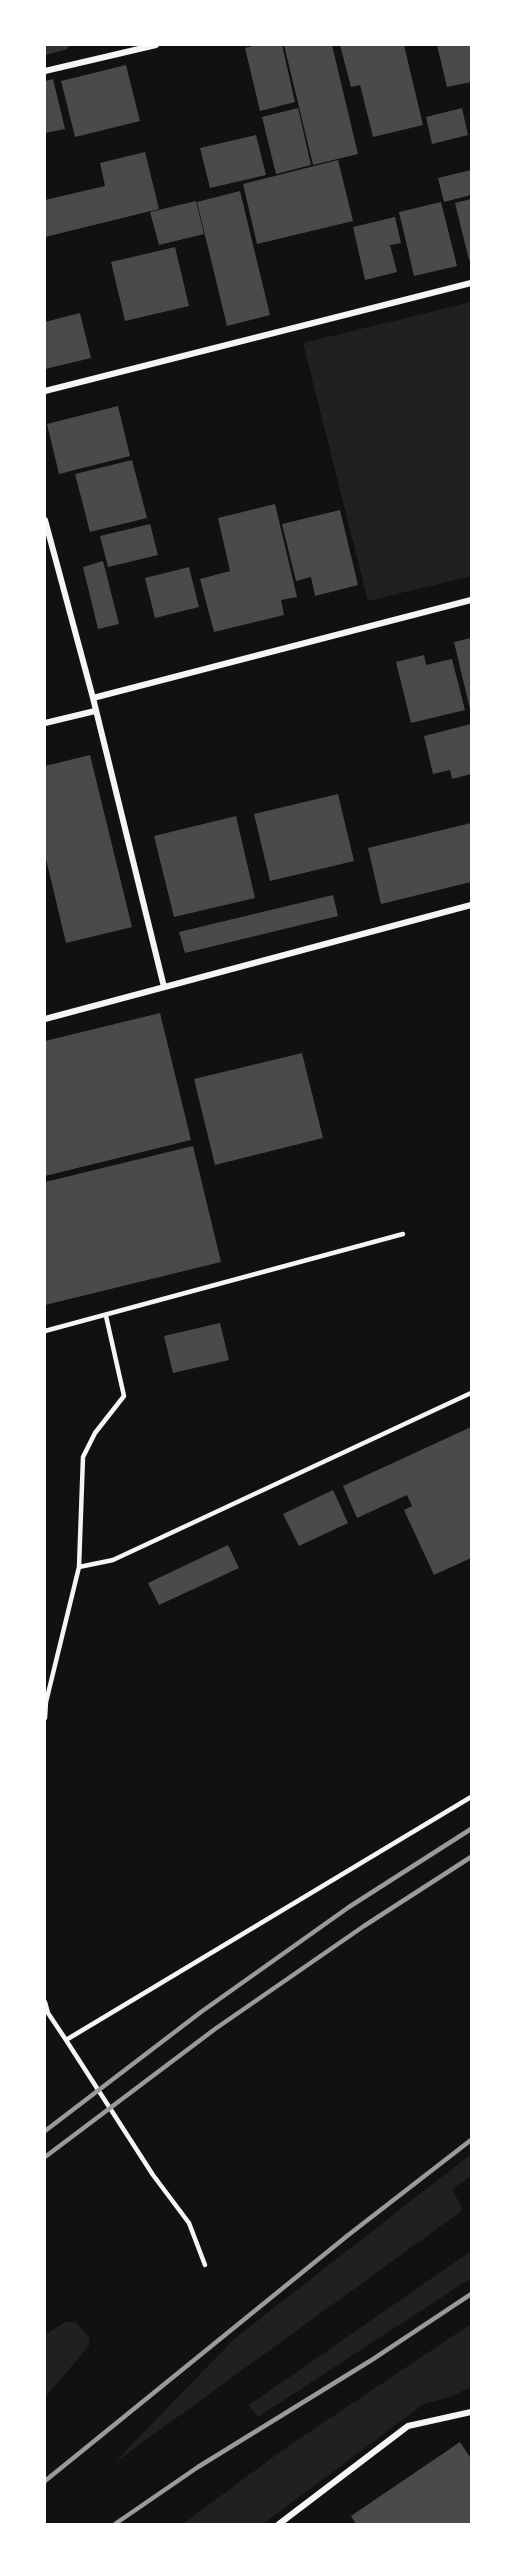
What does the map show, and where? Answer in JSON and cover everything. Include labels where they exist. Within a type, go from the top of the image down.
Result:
[{"type":"street","points":[[45,72],[156,45]]},
{"type":"street","points":[[45,391],[471,283]]},
{"type":"street","points":[[45,520],[93,698],[164,987]]},
{"type":"street","points":[[93,698],[471,600]]},
{"type":"street","points":[[45,723],[95,711]]},
{"type":"street","points":[[45,1018],[471,905]]},
{"type":"street","points":[[279,2524],[408,2427],[471,2412]]},
{"type":"lane","points":[[45,1331],[403,1234]]},
{"type":"lane","points":[[45,1718],[46,1702],[79,1568],[83,1457],[94,1433],[124,1396],[106,1316]]},
{"type":"lane","points":[[79,1568],[113,1560],[471,1393]]},
{"type":"lane","points":[[66,2040],[471,1797]]},
{"type":"lane","points":[[45,2002],[48,2013],[153,2175],[189,2223],[205,2265]]},
{"type":"shaded area","points":[[471,302],[471,576],[368,601],[303,343]]},
{"type":"shaded area","points":[[471,2154],[471,2176],[452,2189],[463,2210],[114,2463],[234,2339]]},
{"type":"shaded area","points":[[471,2251],[471,2278],[258,2417],[249,2405]]},
{"type":"shaded area","points":[[65,2322],[75,2322],[89,2337],[89,2346],[45,2397],[45,2335]]},
{"type":"shaded area","points":[[471,2324],[471,2387],[450,2397],[424,2404],[263,2524],[183,2524],[284,2449]]},
{"type":"building","points":[[257,45],[282,45],[295,102],[260,111],[245,48]]},
{"type":"building","points":[[284,45],[332,45],[358,154],[313,165]]},
{"type":"building","points":[[340,45],[404,45],[423,125],[373,137],[360,85],[351,87]]},
{"type":"building","points":[[437,45],[471,45],[471,82],[447,87]]},
{"type":"building","points":[[126,65],[140,121],[75,137],[61,81]]},
{"type":"building","points":[[53,79],[65,129],[45,133],[45,81]]},
{"type":"building","points":[[298,108],[311,165],[276,174],[262,117]]},
{"type":"building","points":[[462,108],[468,135],[432,144],[426,117]]},
{"type":"building","points":[[256,135],[266,175],[210,188],[200,148]]},
{"type":"building","points":[[145,152],[159,209],[45,237],[45,200],[105,186],[100,163]]},
{"type":"building","points":[[338,160],[353,221],[257,244],[243,184]]},
{"type":"building","points":[[471,170],[471,195],[444,202],[438,178]]},
{"type":"building","points":[[240,191],[270,315],[227,326],[197,202]]},
{"type":"building","points":[[471,199],[471,260],[469,260],[455,203]]},
{"type":"building","points":[[196,201],[204,234],[159,245],[150,212]]},
{"type":"building","points":[[441,202],[457,266],[414,276],[399,212]]},
{"type":"building","points":[[395,217],[401,243],[390,245],[397,272],[365,280],[353,227]]},
{"type":"building","points":[[175,247],[189,306],[125,321],[111,262]]},
{"type":"building","points":[[80,313],[91,358],[45,369],[45,322]]},
{"type":"building","points":[[118,406],[130,456],[59,474],[47,424]]},
{"type":"building","points":[[132,460],[147,518],[90,532],[75,474]]},
{"type":"building","points":[[275,504],[297,597],[281,600],[284,615],[214,632],[200,579],[230,571],[218,518]]},
{"type":"building","points":[[340,510],[358,585],[315,596],[311,577],[296,581],[282,524]]},
{"type":"building","points":[[150,524],[158,555],[108,567],[100,536]]},
{"type":"building","points":[[103,561],[119,624],[98,629],[83,567]]},
{"type":"building","points":[[189,567],[199,607],[155,618],[145,578]]},
{"type":"building","points":[[471,638],[471,709],[470,709],[454,642]]},
{"type":"building","points":[[424,655],[426,665],[452,659],[465,710],[411,723],[396,662]]},
{"type":"building","points":[[471,724],[471,774],[452,779],[450,770],[433,774],[424,736]]},
{"type":"building","points":[[90,755],[132,927],[66,943],[45,855],[45,766]]},
{"type":"building","points":[[338,794],[354,861],[270,881],[254,814]]},
{"type":"building","points":[[236,816],[255,898],[174,917],[154,836]]},
{"type":"building","points":[[471,823],[471,882],[381,904],[368,848]]},
{"type":"building","points":[[333,895],[338,916],[185,953],[179,932]]},
{"type":"building","points":[[160,1013],[191,1140],[45,1176],[45,1041]]},
{"type":"building","points":[[302,1053],[323,1138],[215,1165],[194,1079]]},
{"type":"building","points":[[193,1146],[221,1262],[45,1305],[45,1182]]},
{"type":"building","points":[[220,1323],[229,1360],[173,1373],[164,1336]]},
{"type":"building","points":[[471,1427],[471,1558],[434,1575],[404,1510],[412,1506],[407,1495],[357,1518],[343,1486]]},
{"type":"building","points":[[333,1490],[348,1523],[299,1546],[283,1514]]},
{"type":"building","points":[[228,1545],[239,1568],[159,1605],[148,1583]]},
{"type":"building","points":[[460,2442],[471,2459],[471,2524],[356,2524],[351,2516]]},
{"type":"waterway","points":[[45,50],[64,45]]},
{"type":"railway","points":[[45,2131],[201,2012],[349,1907],[471,1829]]},
{"type":"railway","points":[[45,2157],[215,2029],[364,1926],[471,1857]]},
{"type":"railway","points":[[45,2481],[347,2236],[471,2140]]},
{"type":"railway","points":[[115,2524],[198,2467],[370,2361],[471,2294]]}]
